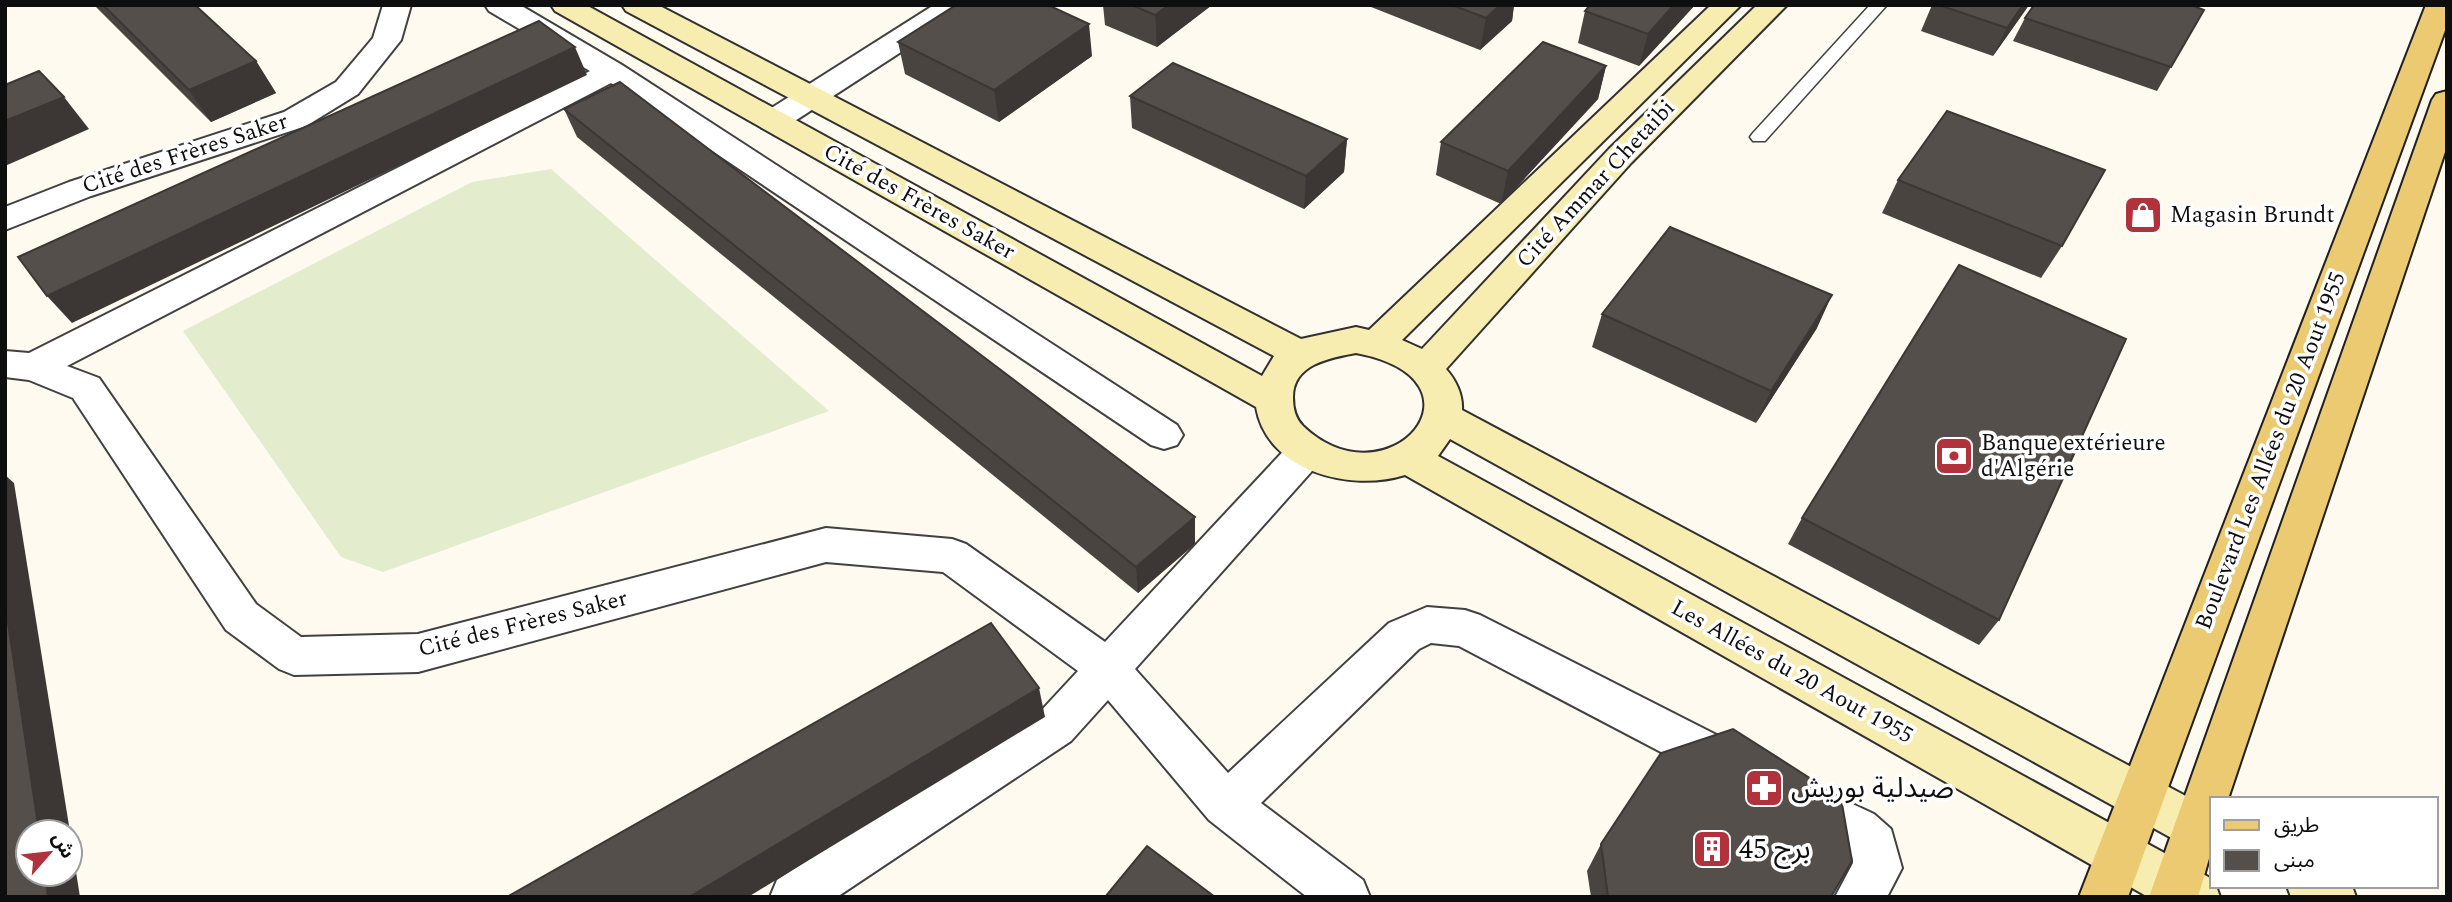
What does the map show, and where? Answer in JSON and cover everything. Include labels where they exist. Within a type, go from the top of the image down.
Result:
[{"type":"main road","name":"Cité des Frères Saker","points":[[565,5],[1272,399]]},
{"type":"main road","name":"Cité des Frères Saker","points":[[636,5],[1299,354]]},
{"type":"main road","name":"Cité Ammar Chetaibi","points":[[1377,343],[1727,5]]},
{"type":"main road","name":"Cité Ammar Chetaibi","points":[[1425,368],[1620,156],[1773,5]]},
{"type":"main road","name":"Boulevard Les Allées du 20 Aout 1955","points":[[2103,897],[2440,5]]},
{"type":"main road","name":"Boulevard Les Allées du 20 Aout 1955","points":[[2215,797],[2447,100]]},
{"type":"main road","points":[[1335,341],[1377,343],[1412,357],[1437,383],[1443,400],[1443,417],[1424,447],[1408,458],[1384,466],[1357,467],[1330,463],[1306,452],[1287,437],[1276,418],[1272,399],[1275,382],[1285,367],[1299,354],[1335,341]]},
{"type":"main road","points":[[1443,417],[2204,831]]},
{"type":"main road","name":"Les Allées du 20 Aout 1955","points":[[1408,458],[2119,853],[2182,893]]},
{"type":"main road","name":"Boulevard Les Allées du 20 Aout 1955","points":[[2182,893],[2210,813]]},
{"type":"main road","points":[[2315,888],[2332,897]]},
{"type":"street","name":"Cité des Frères Saker","points":[[5,219],[80,188],[295,119],[347,88],[387,40],[397,5]]},
{"type":"street","points":[[499,5],[612,71],[1164,435]]},
{"type":"street","points":[[773,121],[954,5]]},
{"type":"street","name":"Cité des Frères Saker","points":[[19,366],[612,71]]},
{"type":"street","name":"Cité des Frères Saker","points":[[19,366],[86,388],[240,617],[294,656],[418,653],[826,545],[952,555],[1108,669]]},
{"type":"street","points":[[794,897],[1055,727],[1306,452]]},
{"type":"street","points":[[1226,805],[1404,636],[1427,625],[1465,628],[1857,830],[1874,845],[1878,868],[1859,897]]},
{"type":"street","points":[[1108,669],[1226,805],[1346,897]]},
{"type":"lane","points":[[1759,137],[1879,5]]},
{"type":"green space","points":[[551,169],[829,411],[383,572],[341,557],[183,331],[472,182]]},
{"type":"building","points":[[103,5],[195,5],[256,61],[189,90]]},
{"type":"building","points":[[956,5],[1048,5],[1089,24],[994,90],[898,42]]},
{"type":"building","points":[[1132,5],[1169,5],[1155,15]]},
{"type":"building","points":[[1452,5],[1500,5],[1486,18]]},
{"type":"building","points":[[1590,5],[1674,5],[1648,34],[1585,11]]},
{"type":"building","points":[[1939,5],[2023,5],[2007,28]]},
{"type":"building","points":[[2034,5],[2191,5],[2204,10],[2171,67],[2025,18]]},
{"type":"building","points":[[539,21],[575,47],[47,296],[18,257]]},
{"type":"building","points":[[1543,42],[1606,66],[1508,171],[1441,142]]},
{"type":"building","points":[[1173,63],[1347,139],[1306,176],[1130,96]]},
{"type":"building","points":[[39,71],[64,97],[5,121],[5,85]]},
{"type":"building","points":[[620,82],[1195,517],[1136,567],[564,109]]},
{"type":"building","points":[[1947,111],[2105,170],[2062,246],[1898,180]]},
{"type":"building","points":[[1670,227],[1832,295],[1771,391],[1602,314]]},
{"type":"building","name":"Banque extérieure d'Algérie","points":[[1959,265],[2126,339],[1999,620],[1802,518]]},
{"type":"building","points":[[5,602],[37,818],[14,818],[14,888],[47,888],[48,897],[5,897]]},
{"type":"building","points":[[991,623],[1039,688],[689,897],[507,897]]},
{"type":"building","name":"برج 45","points":[[1733,729],[1841,798],[1852,861],[1831,897],[1608,897],[1601,844],[1661,753]]},
{"type":"building","points":[[1147,846],[1215,897],[1105,897]]},
{"type":"place","name":"Magasin Brundt","points":[[2143,215]]},
{"type":"place","name":"Banque extérieure d'Algérie","points":[[1954,456]]},
{"type":"place","name":"صيدلية بوريش","points":[[1764,788]]},
{"type":"place","name":"برج 45","points":[[1712,849]]}]
